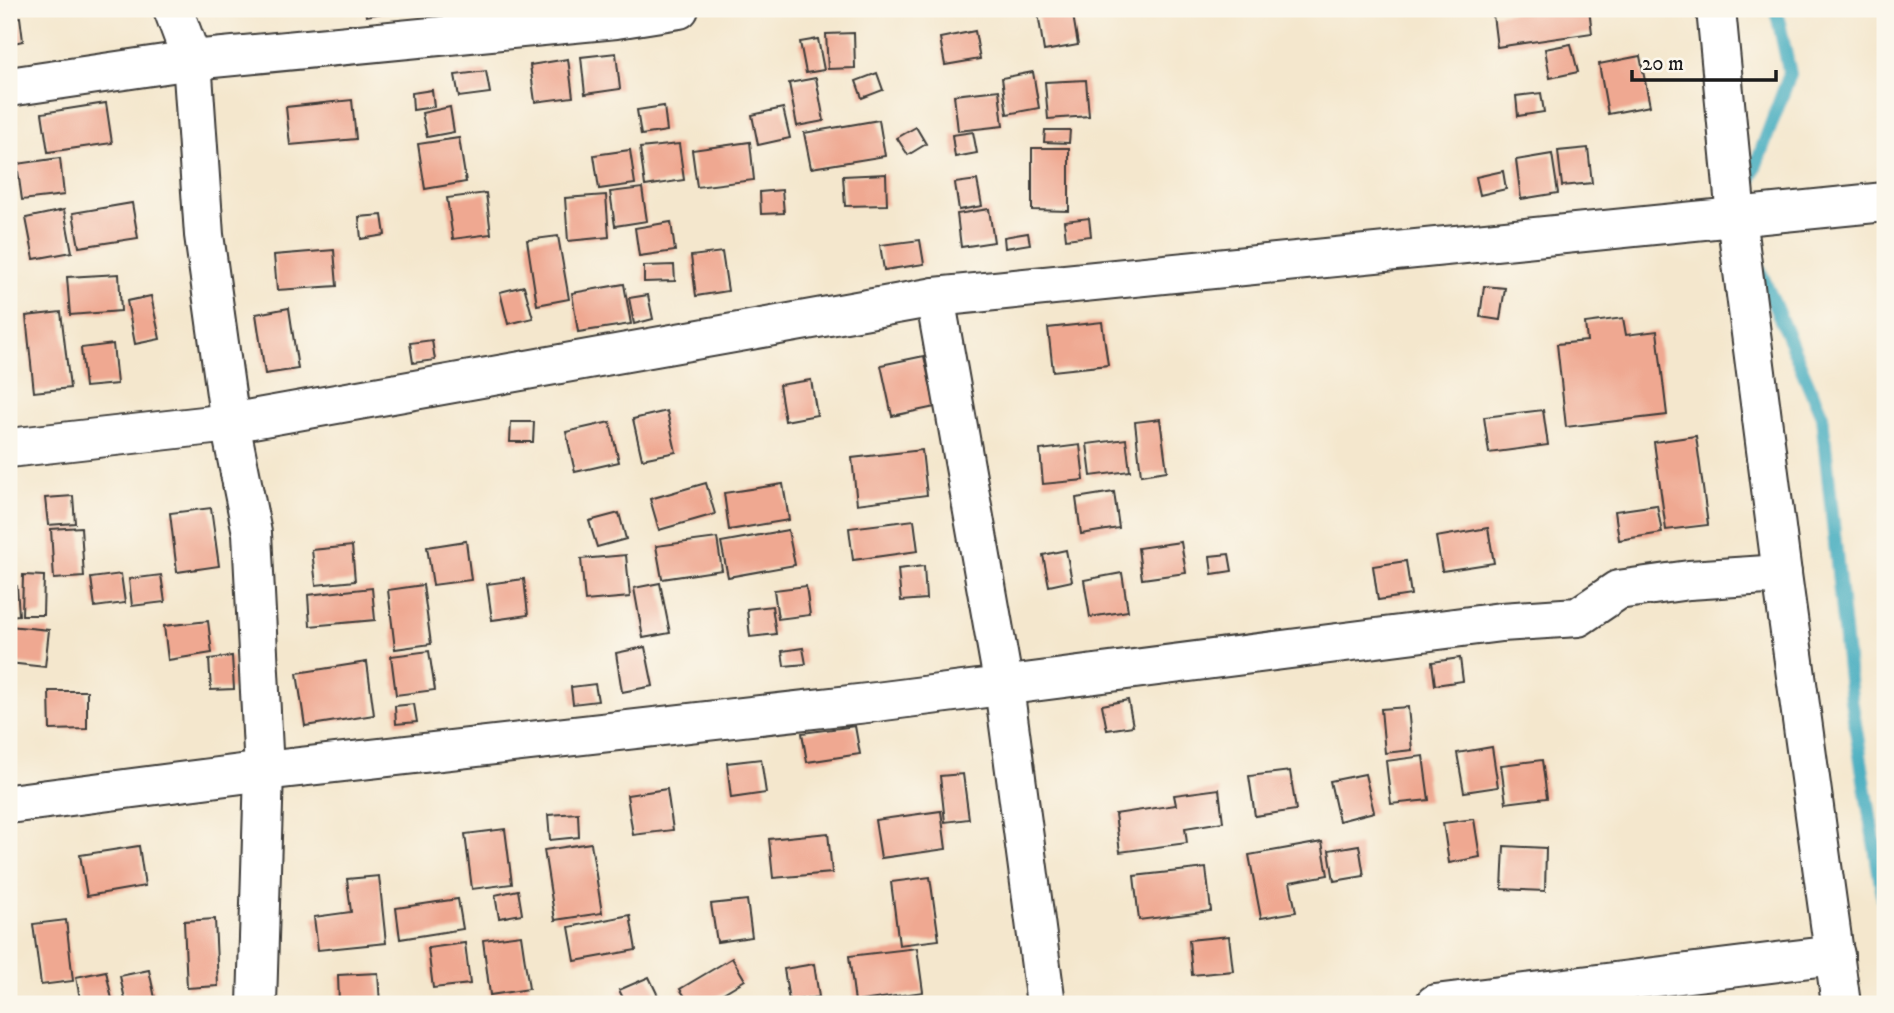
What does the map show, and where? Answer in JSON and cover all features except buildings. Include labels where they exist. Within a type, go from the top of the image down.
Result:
[{"type":"street","points":[[173,9],[192,60],[204,235],[230,423],[252,533],[264,771],[257,1004]]},
{"type":"street","points":[[9,87],[192,60],[616,19],[679,9]]},
{"type":"street","points":[[1716,9],[1737,218],[1841,1004]]},
{"type":"street","points":[[9,448],[230,423],[935,297],[1885,201]]},
{"type":"street","points":[[935,297],[1004,687],[1046,1004]]},
{"type":"street","points":[[9,804],[264,771],[1004,687],[1501,622],[1578,617],[1618,590],[1689,580],[1782,574]]},
{"type":"street","points":[[1435,1004],[1835,955]]},
{"type":"waterway","points":[[1745,194],[1790,74],[1776,9]]},
{"type":"waterway","points":[[1757,264],[1822,416],[1851,699],[1885,909]]}]
